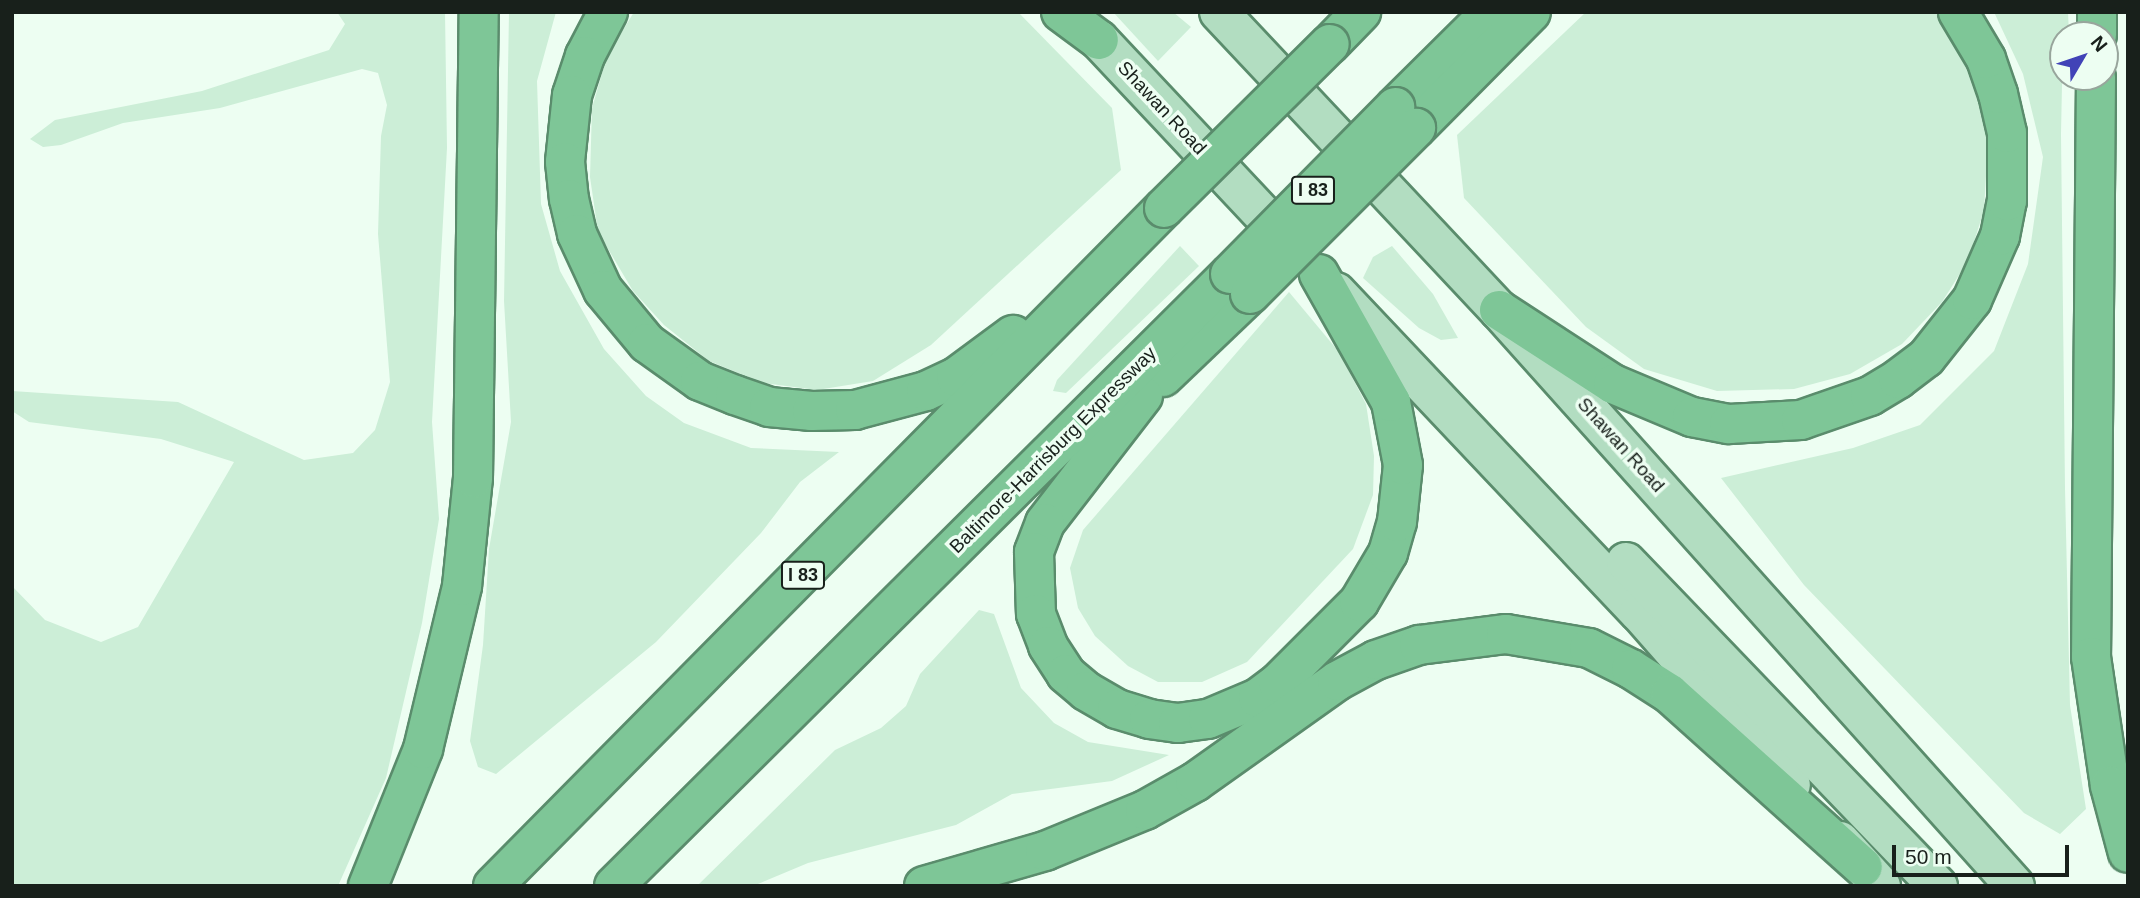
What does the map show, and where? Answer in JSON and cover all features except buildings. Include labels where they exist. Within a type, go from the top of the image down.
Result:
[{"type":"highway","points":[[368,886],[423,749],[462,586],[473,478],[479,12]]},
{"type":"highway","points":[[608,12],[585,56],[572,95],[565,162],[572,210],[589,262],[623,317],[647,343],[701,381],[769,407],[811,411],[855,410],[893,402],[956,377],[1111,263]]},
{"type":"highway","points":[[1061,12],[1098,40]]},
{"type":"highway","name":"I 83","points":[[493,886],[1164,208],[1362,12]]},
{"type":"highway","points":[[1499,310],[1613,384],[1692,417],[1729,424],[1801,420],[1870,396],[1898,379],[1926,358],[1972,300],[2000,236],[2007,201],[2007,133],[1998,94],[1986,59],[1958,12]]},
{"type":"highway","name":"Baltimore-Harrisburg Expressway","points":[[614,886],[1240,284],[1406,118],[1520,15]]},
{"type":"highway","points":[[2096,91],[2091,657],[2110,786],[2128,853]]},
{"type":"highway","points":[[1240,284],[1143,396],[1045,523],[1034,552],[1036,614],[1048,646],[1066,674],[1086,691],[1117,709],[1149,719],[1178,723],[1208,719],[1258,698],[1278,683],[1359,602],[1388,552],[1397,522],[1403,465],[1391,402],[1319,274]]},
{"type":"highway","points":[[649,886],[1143,396]]},
{"type":"highway","points":[[924,886],[1045,851],[1145,810],[1195,782],[1337,681],[1376,660],[1430,642],[1506,634],[1589,648],[1631,669],[1670,694],[1872,876]]},
{"type":"main road","name":"Shawan Road","points":[[1219,12],[1499,310],[2015,886]]},
{"type":"main road","name":"Shawan Road","points":[[1098,40],[1639,612],[1872,876]]},
{"type":"main road","points":[[1423,382],[1600,537],[1669,604],[1938,886]]},
{"type":"green space","points":[[337,12],[445,12],[447,148],[432,422],[439,519],[422,623],[386,778],[338,886],[12,886],[12,586],[45,620],[101,642],[138,627],[234,462],[161,439],[29,422],[12,411],[12,391],[178,402],[304,460],[353,453],[375,430],[390,382],[378,234],[381,136],[387,105],[378,73],[362,69],[220,108],[123,123],[61,145],[43,147],[30,139],[55,120],[202,91],[329,50],[345,24]]},
{"type":"green space","points":[[509,12],[556,12],[537,81],[541,204],[560,271],[604,349],[646,396],[684,423],[751,448],[839,452],[800,482],[761,533],[656,642],[496,774],[478,767],[470,741],[483,645],[489,549],[511,422],[504,301]]},
{"type":"green space","points":[[634,12],[1018,12],[1112,108],[1121,170],[931,345],[873,381],[817,390],[763,383],[709,361],[664,325],[633,291],[598,232],[590,177],[592,108],[607,56]]},
{"type":"green space","points":[[1113,12],[1173,12],[1191,27],[1158,61]]},
{"type":"green space","points":[[1586,12],[1935,12],[1981,85],[1988,141],[1984,210],[1968,261],[1942,302],[1902,344],[1850,374],[1794,389],[1717,391],[1644,369],[1586,327],[1464,198],[1457,135]]},
{"type":"green space","points":[[1994,12],[2068,12],[2068,21],[2049,21],[2049,91],[2062,91],[2065,488],[2070,705],[2086,809],[2060,834],[2024,813],[1804,585],[1721,478],[1853,448],[1920,425],[1994,351],[2028,264],[2043,157],[2023,74]]},
{"type":"green space","points":[[1180,246],[1199,266],[1066,393],[1053,391],[1057,380]]},
{"type":"green space","points":[[1392,246],[1433,294],[1458,338],[1441,340],[1419,328],[1363,278],[1373,257]]},
{"type":"green space","points":[[1289,292],[1339,352],[1366,404],[1374,456],[1373,495],[1353,549],[1247,662],[1202,682],[1158,682],[1128,666],[1095,636],[1078,608],[1070,568],[1083,530]]},
{"type":"green space","points":[[979,610],[994,614],[1021,688],[1054,723],[1088,742],[1169,755],[1112,781],[1012,794],[956,825],[808,863],[753,886],[697,886],[835,750],[881,728],[906,706],[920,674]]}]
